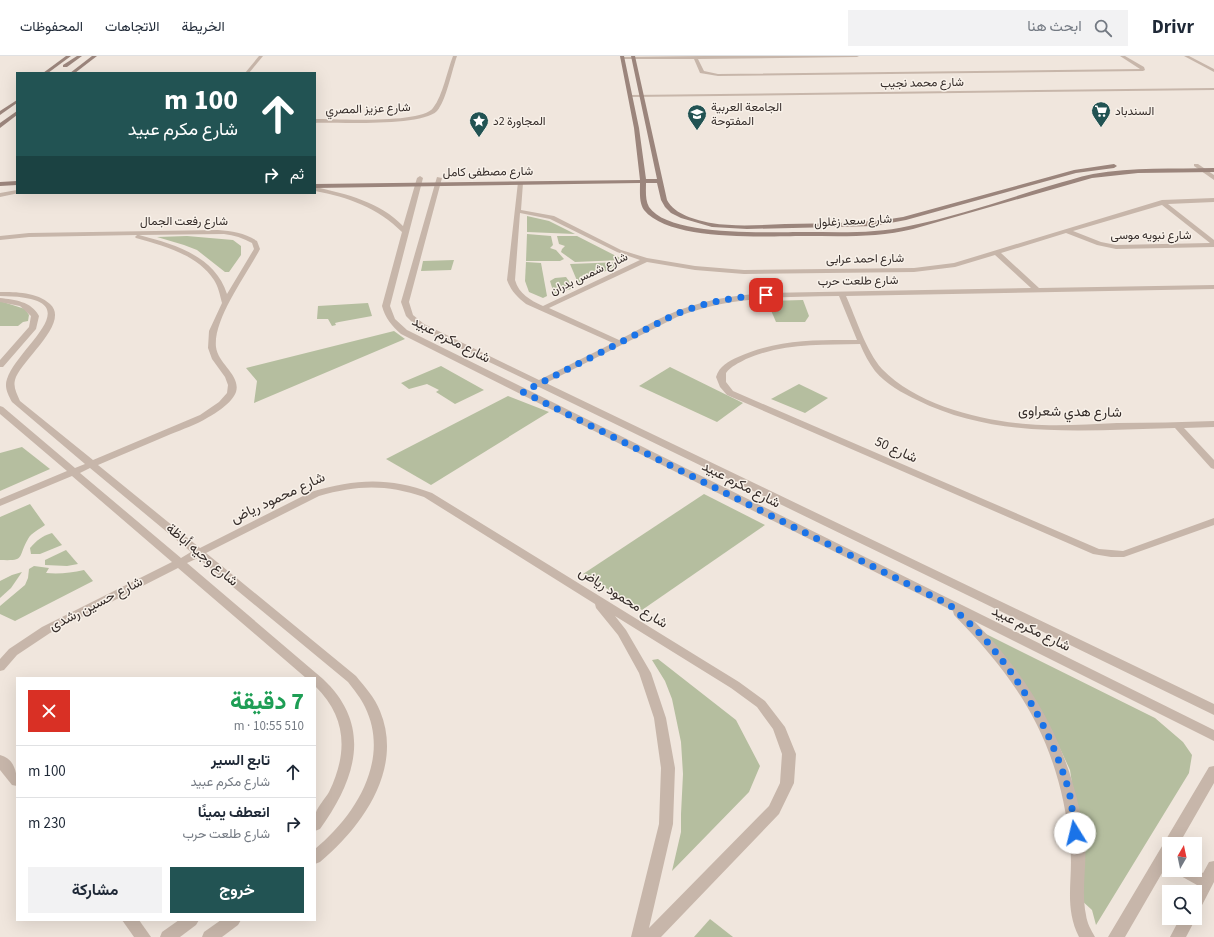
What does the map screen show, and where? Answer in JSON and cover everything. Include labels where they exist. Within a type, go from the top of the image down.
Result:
[{"type":"street","points":[[46,72],[70,56]]},
{"type":"street","points":[[62,69],[80,56]]},
{"type":"street","points":[[73,72],[95,56]]},
{"type":"street","points":[[248,72],[261,56]]},
{"type":"street","name":"شارع عزيز المصري","points":[[316,121],[404,119],[429,114],[437,107],[455,56]]},
{"type":"street","points":[[622,57],[696,58],[857,56]]},
{"type":"street","points":[[696,58],[702,72],[718,75],[1119,72],[1143,70],[1122,56]]},
{"type":"street","points":[[1186,56],[1214,71]]},
{"type":"street","name":"شارع سعد زغلول","points":[[622,57],[640,149],[644,202],[647,208],[655,215],[679,226],[714,233],[752,235],[873,233],[909,228],[1103,174],[1132,171],[1214,170]]},
{"type":"street","name":"شارع سعد زغلول","points":[[633,57],[643,97],[664,200],[673,212],[683,217],[712,225],[747,227],[868,224],[890,222],[1090,168],[1123,166],[1214,165]]},
{"type":"street","name":"شارع محمد نجيب","points":[[630,98],[1214,90]]},
{"type":"street","name":"شارع محمد نجيب","points":[[830,95],[1214,93]]},
{"type":"street","points":[[0,113],[16,102]]},
{"type":"street","points":[[0,126],[16,114]]},
{"type":"street","points":[[1196,165],[1214,178]]},
{"type":"street","name":"شارع مصطفى كامل","points":[[438,181],[520,183],[623,178]]},
{"type":"street","name":"شارع مصطفى كامل","points":[[316,179],[438,181],[660,178]]},
{"type":"street","name":"شارع مصطفى كامل","points":[[316,186],[420,181]]},
{"type":"street","name":"شارع مكرم عبيد","points":[[420,181],[404,232],[386,306],[388,315],[393,324],[404,332],[1214,736]]},
{"type":"street","name":"شارع مكرم عبيد","points":[[438,181],[405,302],[406,311],[410,319],[421,326],[1214,710]]},
{"type":"street","points":[[0,184],[16,183]]},
{"type":"street","points":[[520,183],[511,280],[513,288],[519,295],[529,302],[619,343]]},
{"type":"street","points":[[316,189],[350,197],[377,209],[393,220],[404,232]]},
{"type":"street","points":[[0,190],[16,191]]},
{"type":"street","points":[[0,195],[16,191]]},
{"type":"street","name":"شارع احمد عرابى","points":[[517,210],[552,217],[619,251],[646,260],[695,268],[744,272],[914,270],[955,265],[1162,202],[1214,200]]},
{"type":"street","points":[[1162,202],[1214,244]]},
{"type":"street","points":[[962,203],[978,209]]},
{"type":"street","points":[[935,210],[948,217]]},
{"type":"street","name":"شارع نبويه موسى","points":[[1067,231],[1099,244],[1116,247],[1214,244]]},
{"type":"street","name":"شارع رفعت الجمال","points":[[0,238],[29,235],[231,232],[246,236],[255,242],[257,249],[226,303],[212,333],[211,344],[214,355],[220,366],[232,380],[233,389],[228,399],[218,409],[203,418],[92,464]]},
{"type":"street","points":[[125,234],[170,246],[189,254],[204,264],[215,276],[226,303]]},
{"type":"street","points":[[996,252],[1037,290]]},
{"type":"street","name":"شارع شمس بدران","points":[[542,308],[646,260]]},
{"type":"street","name":"شارع طلعت حرب","points":[[523,392],[674,315],[694,306],[716,301],[766,295],[1214,287]]},
{"type":"street","name":"شارع وجيه أباظة","points":[[0,294],[22,295],[41,301],[51,310],[52,316],[47,330],[15,370],[11,378],[10,387],[16,402],[352,679],[367,697],[376,718],[380,740],[378,766],[369,792],[354,819],[326,849],[316,857]]},
{"type":"street","name":"شارع هدي شعراوى","points":[[842,294],[863,342],[878,369],[897,385],[924,400],[956,413],[994,422],[1032,427],[1214,424]]},
{"type":"street","points":[[0,300],[22,304],[35,316],[34,327],[0,365]]},
{"type":"street","name":"شارع 50","points":[[863,342],[798,343],[766,348],[732,363],[723,369],[720,377],[722,385],[730,393],[1098,552],[1124,554],[1214,521]]},
{"type":"street","name":"شارع وجيه أباظة","points":[[0,409],[313,677]]},
{"type":"street","points":[[1177,425],[1214,466]]},
{"type":"street","points":[[0,503],[92,464]]},
{"type":"street","name":"شارع محمود رياض","points":[[199,552],[315,494],[334,488],[354,484],[393,484],[409,487],[428,495],[735,685],[761,704],[779,727],[789,754],[787,783],[774,810],[652,937]]},
{"type":"street","name":"شارع حسين رشدى","points":[[0,667],[13,652],[46,630],[199,552]]},
{"type":"street","points":[[596,599],[622,634],[645,673],[660,718],[668,768],[666,824],[653,884],[639,937]]},
{"type":"street","points":[[950,605],[989,643],[1022,686],[1049,735],[1068,789],[1078,848],[1076,911],[1081,927],[1087,937]]},
{"type":"street","name":"شارع وجيه أباظة","points":[[316,679],[334,697],[344,716],[348,737],[348,760],[340,785],[326,811],[316,824]]},
{"type":"street","points":[[0,760],[16,780]]},
{"type":"street","points":[[1175,837],[1214,771]]},
{"type":"street","points":[[1116,937],[1162,864]]},
{"type":"street","points":[[1202,890],[1214,867]]},
{"type":"street","points":[[1197,877],[1206,882]]},
{"type":"street","points":[[131,921],[144,937]]},
{"type":"street","points":[[168,937],[190,921]]},
{"type":"street","points":[[210,937],[232,921]]},
{"type":"street","points":[[1178,937],[1184,925]]},
{"type":"green space","points":[[527,216],[549,221],[575,234],[527,232]]},
{"type":"green space","points":[[527,234],[551,236],[553,245],[550,248],[556,250],[564,259],[560,261],[526,261]]},
{"type":"green space","points":[[187,236],[233,240],[241,246],[241,255],[229,272],[225,272],[197,250],[157,237]]},
{"type":"green space","points":[[557,236],[577,236],[622,260],[575,262],[561,252],[565,246],[559,244]]},
{"type":"green space","points":[[454,260],[451,270],[421,271],[423,261]]},
{"type":"green space","points":[[526,262],[541,263],[547,296],[543,298],[529,292],[525,281]]},
{"type":"green space","points":[[621,262],[622,264],[578,283],[570,264]]},
{"type":"green space","points":[[566,277],[574,288],[554,294],[550,281],[555,278]]},
{"type":"green space","points":[[803,300],[809,316],[805,322],[776,322],[767,301]]},
{"type":"green space","points":[[0,301],[25,309],[29,315],[28,321],[23,322],[18,326],[0,326]]},
{"type":"green space","points":[[368,303],[372,316],[335,323],[336,325],[332,326],[328,319],[317,319],[318,306]]},
{"type":"green space","points":[[394,331],[405,339],[254,403],[257,381],[246,368]]},
{"type":"green space","points":[[441,366],[484,390],[455,404],[436,392],[439,390],[427,384],[409,389],[401,383]]},
{"type":"green space","points":[[670,367],[743,403],[717,422],[639,386]]},
{"type":"green space","points":[[799,384],[828,398],[805,413],[771,399]]},
{"type":"green space","points":[[508,396],[549,412],[431,485],[386,459]]},
{"type":"green space","points":[[22,447],[50,469],[0,491],[0,453]]},
{"type":"green space","points":[[704,494],[765,525],[642,610],[583,574]]},
{"type":"green space","points":[[30,504],[45,525],[29,537],[20,557],[14,560],[0,560],[0,517]]},
{"type":"green space","points":[[52,533],[62,545],[40,554],[31,554],[30,548],[35,543],[42,537]]},
{"type":"green space","points":[[66,550],[78,564],[67,566],[45,565],[45,560]]},
{"type":"green space","points":[[34,566],[49,568],[46,573],[65,573],[84,570],[93,581],[15,621],[0,614],[0,606],[25,585],[28,578],[29,569]]},
{"type":"green space","points":[[22,572],[11,588],[0,598],[0,581]]},
{"type":"green space","points":[[982,632],[1155,718],[1183,742],[1192,755],[1189,773],[1096,925],[1092,910],[1080,899],[1082,851],[1070,770],[1048,723]]},
{"type":"green space","points":[[658,659],[736,720],[760,766],[749,792],[672,871],[681,832],[683,774],[681,742],[672,699],[665,681],[652,660]]},
{"type":"green space","points":[[710,919],[733,937],[694,937]]},
{"type":"place","name":"السندباد","points":[[1101,128]]},
{"type":"place","name":"الجامعة العربية المفتوحة","points":[[697,131]]},
{"type":"place","name":"المجاورة 2د","points":[[479,138]]},
{"type":"route","points":[[766,295],[740,297],[694,306],[523,392],[950,605],[989,643],[1022,686],[1049,735],[1068,789],[1075,833]]}]
